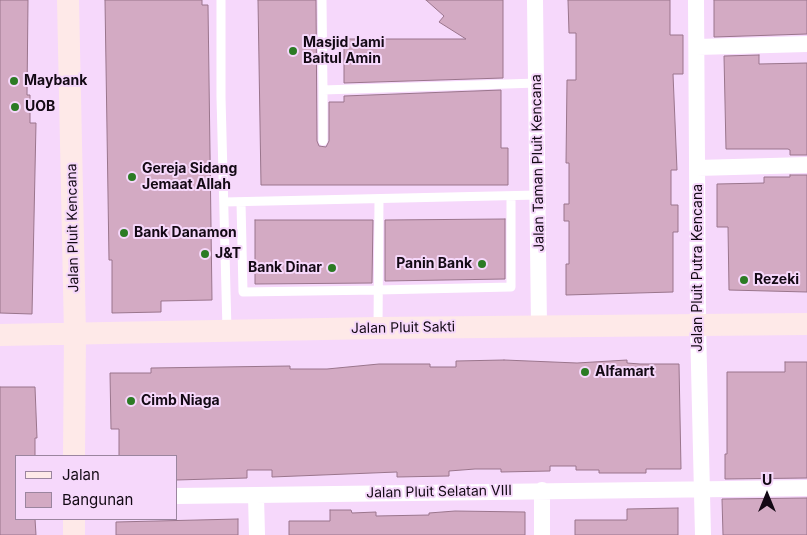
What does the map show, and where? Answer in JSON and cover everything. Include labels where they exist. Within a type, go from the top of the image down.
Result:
[{"type":"street","name":"Jalan Pluit Kencana","points":[[68,0],[75,334],[74,455]]},
{"type":"street","name":"Jalan Taman Pluit Kencana","points":[[536,0],[540,326]]},
{"type":"street","name":"Jalan Pluit Putra Kencana","points":[[696,0],[698,47],[698,325],[702,535]]},
{"type":"street","points":[[698,47],[807,44]]},
{"type":"street","points":[[697,168],[807,165]]},
{"type":"street","name":"Jalan Pluit Sakti","points":[[0,335],[227,330],[807,324]]},
{"type":"street","name":"Jalan Pluit Selatan VIII","points":[[178,496],[807,488]]},
{"type":"street","points":[[542,490],[542,535]]},
{"type":"street","points":[[256,496],[256,535]]},
{"type":"street","points":[[74,520],[74,535]]},
{"type":"lane","points":[[221,0],[227,330]]},
{"type":"lane","points":[[322,0],[323,141]]},
{"type":"lane","points":[[323,90],[537,83]]},
{"type":"lane","points":[[224,202],[538,195]]},
{"type":"lane","points":[[241,202],[243,292],[378,290],[511,287],[511,196]]},
{"type":"lane","points":[[378,328],[379,199]]},
{"type":"building","points":[[0,0],[28,0],[27,95],[30,95],[30,123],[36,123],[32,314],[0,313]]},
{"type":"building","points":[[105,0],[202,0],[202,5],[208,5],[212,300],[161,301],[161,312],[112,313],[112,260],[109,260]]},
{"type":"building","points":[[258,0],[316,0],[317,141],[319,146],[326,147],[329,141],[329,102],[344,102],[344,96],[501,90],[501,148],[508,148],[508,185],[261,185]]},
{"type":"building","points":[[426,0],[503,0],[503,78],[344,83],[344,39],[466,39],[439,22],[444,16]]},
{"type":"building","points":[[568,0],[670,0],[670,35],[683,35],[683,74],[673,74],[677,170],[671,170],[671,205],[678,205],[678,232],[673,232],[673,292],[566,295],[566,264],[569,264],[569,221],[564,221],[564,204],[569,204],[569,163],[566,163],[567,80],[576,80],[576,33],[569,33]]},
{"type":"building","points":[[714,0],[807,0],[807,34],[714,37]]},
{"type":"building","points":[[759,55],[759,64],[807,63],[807,155],[790,155],[790,150],[788,149],[726,149],[724,56]]},
{"type":"building","points":[[790,175],[807,175],[807,292],[729,290],[728,227],[717,227],[717,184],[764,183],[764,177],[790,177]]},
{"type":"building","points":[[505,219],[505,279],[385,281],[385,220]]},
{"type":"building","points":[[255,220],[373,220],[372,283],[255,284]]},
{"type":"building","points":[[504,360],[577,363],[627,360],[627,363],[640,364],[679,364],[681,469],[646,469],[646,473],[599,473],[599,470],[576,470],[576,466],[550,466],[550,471],[501,472],[501,469],[475,469],[449,471],[449,476],[397,477],[397,472],[272,477],[272,470],[247,470],[247,478],[178,480],[178,455],[119,455],[119,429],[111,429],[110,373],[151,373],[151,368],[290,366],[290,369],[327,369],[379,364],[430,364],[430,367],[456,367],[456,361]]},
{"type":"building","points":[[785,362],[807,362],[807,478],[725,479],[725,454],[727,454],[727,372],[785,372]]},
{"type":"building","points":[[0,387],[35,387],[37,438],[35,438],[35,455],[15,455],[15,520],[35,520],[36,535],[0,535]]},
{"type":"building","points":[[807,498],[807,535],[723,535],[722,499]]},
{"type":"building","points":[[678,508],[678,535],[575,535],[575,520],[627,520],[627,509]]},
{"type":"building","points":[[330,510],[351,510],[352,513],[376,512],[376,516],[429,515],[429,513],[455,511],[525,512],[525,535],[289,535],[289,521],[330,521]]},
{"type":"building","points":[[238,519],[238,535],[116,535],[116,522]]},
{"type":"place","name":"Masjid Jami Baitul Amin","points":[[293,51]]},
{"type":"place","name":"Maybank","points":[[14,81]]},
{"type":"place","name":"UOB","points":[[15,107]]},
{"type":"place","name":"Gereja Sidang Jemaat Allah","points":[[132,177]]},
{"type":"place","name":"Bank Danamon","points":[[124,233]]},
{"type":"place","name":"J&T","points":[[205,254]]},
{"type":"place","name":"Panin Bank","points":[[482,264]]},
{"type":"place","name":"Bank Dinar","points":[[332,268]]},
{"type":"place","name":"Rezeki","points":[[744,280]]},
{"type":"place","name":"Alfamart","points":[[585,372]]},
{"type":"place","name":"Cimb Niaga","points":[[131,401]]}]
